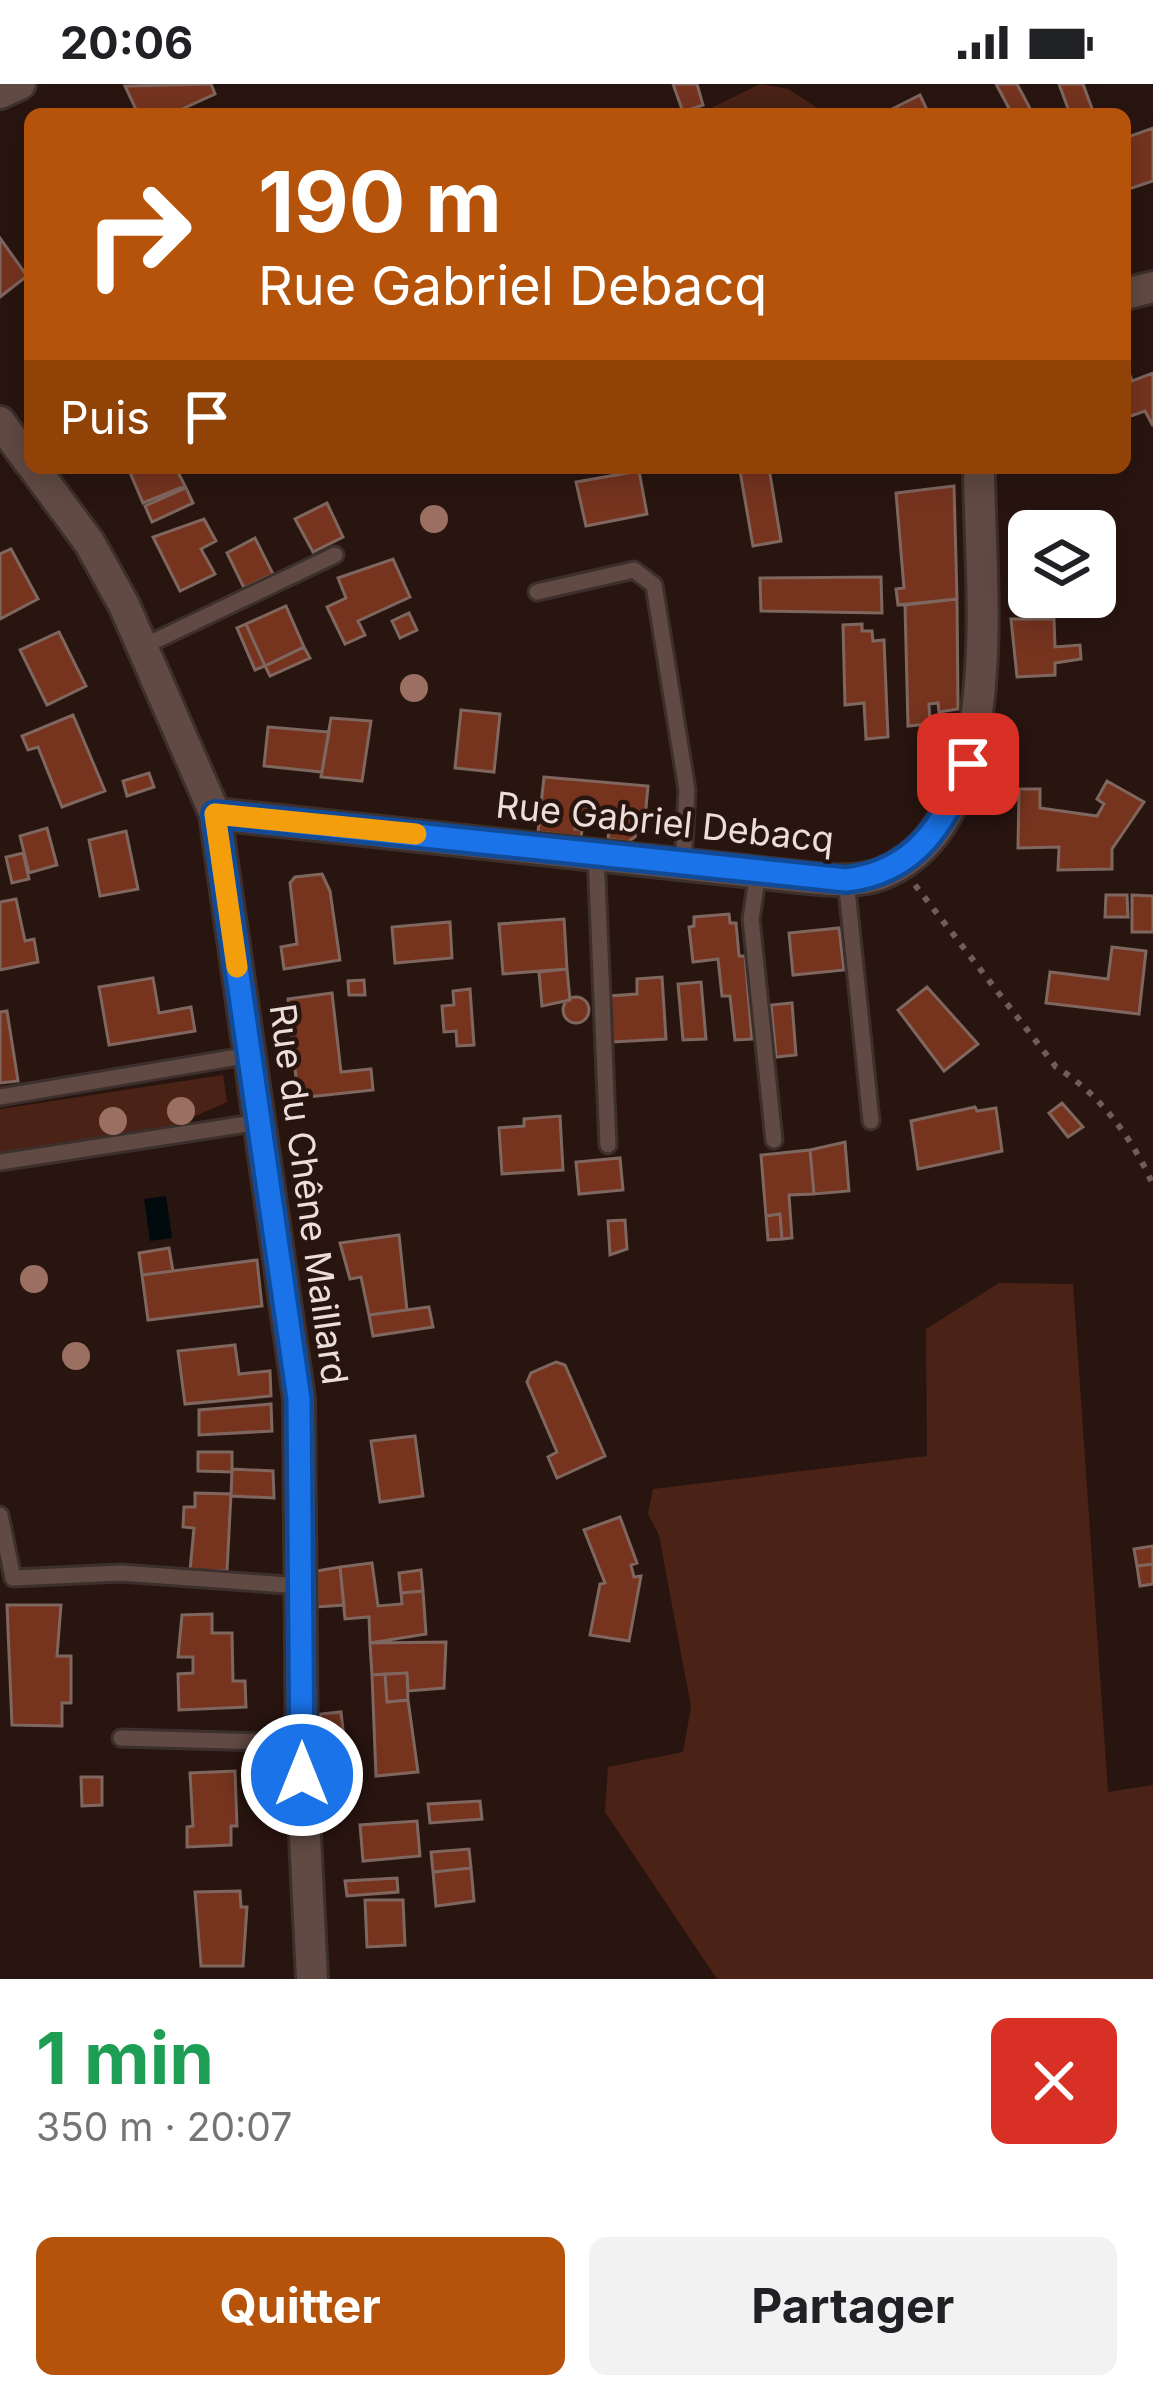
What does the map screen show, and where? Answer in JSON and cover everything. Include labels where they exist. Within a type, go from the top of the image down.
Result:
[{"type":"street","points":[[0,93],[20,84]]},
{"type":"street","name":"Rue du Chêne Maillard","points":[[0,422],[24,454]]},
{"type":"street","name":"Rue du Chêne Maillard","points":[[39,474],[88,542],[142,647],[215,814],[299,1399],[302,1743],[312,1979]]},
{"type":"street","points":[[901,864],[951,808],[976,732],[979,474]]},
{"type":"street","name":"Rue Gabriel Debacq","points":[[215,814],[846,880],[901,864]]},
{"type":"lane","points":[[142,647],[335,555]]},
{"type":"lane","points":[[537,592],[634,570],[654,585],[686,790],[683,864]]},
{"type":"lane","points":[[596,854],[608,1145]]},
{"type":"lane","points":[[758,872],[752,919],[773,1140]]},
{"type":"lane","points":[[846,880],[871,1121]]},
{"type":"lane","points":[[0,1097],[250,1055]]},
{"type":"lane","points":[[0,1162],[260,1122]]},
{"type":"lane","points":[[0,1515],[13,1578],[121,1573],[301,1586]]},
{"type":"lane","points":[[121,1738],[302,1743]]},
{"type":"path","points":[[901,864],[1056,1067],[1082,1083],[1143,1157],[1153,1185]]},
{"type":"shaded area","points":[[760,84],[788,89],[818,108],[711,108]]},
{"type":"shaded area","points":[[223,1075],[227,1102],[169,1128],[0,1153],[0,1109]]},
{"type":"shaded area","points":[[166,1196],[172,1238],[150,1241],[144,1199]]},
{"type":"shaded area","points":[[999,1283],[1073,1284],[1108,1792],[1153,1785],[1153,1979],[717,1979],[605,1812],[608,1767],[683,1752],[691,1707],[659,1535],[648,1514],[653,1489],[927,1456],[926,1329]]},
{"type":"building","points":[[211,84],[215,94],[184,108],[135,108],[125,86]]},
{"type":"building","points":[[673,84],[697,84],[703,105],[682,108]]},
{"type":"building","points":[[996,84],[1017,84],[1030,108],[1009,108]]},
{"type":"building","points":[[1059,84],[1083,84],[1092,108],[1068,108]]},
{"type":"building","points":[[920,95],[926,108],[894,108]]},
{"type":"building","points":[[1153,128],[1153,181],[1131,188],[1131,136]]},
{"type":"building","points":[[0,238],[24,278],[0,297]]},
{"type":"building","points":[[1153,373],[1153,426],[1145,411],[1131,416],[1131,378]]},
{"type":"building","points":[[131,474],[179,474],[185,486],[143,503]]},
{"type":"building","points":[[640,474],[647,514],[586,526],[576,482]]},
{"type":"building","points":[[741,474],[770,474],[781,541],[753,546]]},
{"type":"building","points":[[954,486],[957,599],[898,605],[896,589],[904,588],[896,493]]},
{"type":"building","points":[[186,488],[193,503],[152,522],[145,506]]},
{"type":"building","points":[[327,503],[343,537],[313,552],[295,519]]},
{"type":"building","points":[[204,519],[216,541],[201,549],[215,574],[180,591],[153,537]]},
{"type":"building","points":[[255,538],[273,574],[244,588],[227,553]]},
{"type":"building","points":[[11,549],[38,599],[0,619],[0,554]]},
{"type":"building","points":[[393,559],[410,597],[358,621],[365,635],[345,644],[327,607],[346,598],[338,578]]},
{"type":"building","points":[[881,577],[882,613],[761,611],[760,578]]},
{"type":"building","points":[[957,599],[958,709],[939,712],[938,703],[929,704],[930,724],[908,726],[905,605]]},
{"type":"building","points":[[286,606],[304,647],[265,666],[246,624]]},
{"type":"building","points":[[409,613],[417,630],[400,638],[392,621]]},
{"type":"building","points":[[1011,619],[1054,619],[1055,647],[1080,645],[1081,659],[1055,663],[1055,675],[1017,677]]},
{"type":"building","points":[[246,624],[265,666],[255,670],[237,628]]},
{"type":"building","points":[[862,624],[862,631],[872,631],[873,641],[884,640],[888,737],[866,739],[864,703],[845,705],[843,625]]},
{"type":"building","points":[[59,632],[86,686],[47,705],[20,650]]},
{"type":"building","points":[[304,647],[310,658],[270,676],[265,666]]},
{"type":"building","points":[[461,710],[500,714],[494,772],[455,768]]},
{"type":"building","points":[[73,715],[105,791],[62,807],[38,747],[28,750],[22,736]]},
{"type":"building","points":[[331,718],[371,721],[362,781],[321,777]]},
{"type":"building","points":[[268,727],[329,732],[322,772],[264,766]]},
{"type":"building","points":[[149,773],[154,787],[127,796],[123,781]]},
{"type":"building","points":[[544,777],[648,786],[645,819],[638,818],[635,837],[628,842],[608,839],[610,819],[577,815],[575,829],[582,830],[581,837],[538,832]]},
{"type":"building","points":[[1107,781],[1144,802],[1112,849],[1112,869],[1058,870],[1059,847],[1018,848],[1019,789],[1040,789],[1040,808],[1097,816],[1104,804],[1097,799]]},
{"type":"building","points":[[47,828],[57,865],[29,873],[20,836]]},
{"type":"building","points":[[126,831],[138,889],[100,896],[89,840]]},
{"type":"building","points":[[23,853],[29,879],[12,883],[6,857]]},
{"type":"building","points":[[322,874],[330,891],[340,960],[284,969],[281,947],[297,944],[290,883],[295,877]]},
{"type":"building","points":[[1106,895],[1127,895],[1128,917],[1105,917]]},
{"type":"building","points":[[1132,895],[1153,896],[1153,932],[1132,932]]},
{"type":"building","points":[[16,899],[25,941],[34,939],[38,962],[0,970],[0,902]]},
{"type":"building","points":[[729,914],[730,923],[736,923],[739,956],[745,956],[752,1039],[735,1040],[730,996],[722,996],[718,959],[693,962],[689,927],[694,926],[694,917]]},
{"type":"building","points":[[564,919],[567,969],[503,974],[499,924]]},
{"type":"building","points":[[450,922],[452,958],[395,963],[392,927]]},
{"type":"building","points":[[839,928],[844,970],[793,975],[789,933]]},
{"type":"building","points":[[1112,947],[1146,951],[1139,1014],[1046,1003],[1050,972],[1108,979]]},
{"type":"building","points":[[567,969],[570,1000],[542,1006],[539,972]]},
{"type":"building","points":[[662,977],[666,1039],[613,1042],[609,996],[637,994],[637,979]]},
{"type":"building","points":[[153,978],[159,1013],[191,1007],[195,1031],[109,1045],[99,987]]},
{"type":"building","points":[[364,980],[365,995],[349,995],[348,981]]},
{"type":"building","points":[[701,982],[706,1039],[683,1040],[678,984]]},
{"type":"building","points":[[927,987],[978,1044],[944,1071],[898,1010]]},
{"type":"building","points":[[470,989],[474,1045],[457,1046],[456,1031],[444,1032],[442,1006],[454,1005],[453,991]]},
{"type":"building","points":[[332,993],[341,1072],[371,1069],[373,1090],[298,1098],[288,999]]},
{"type":"building","points":[[576,997],[589,1010],[576,1023],[563,1010]]},
{"type":"building","points":[[792,1003],[796,1055],[776,1057],[771,1005]]},
{"type":"building","points":[[7,1011],[18,1081],[0,1083],[0,1012]]},
{"type":"building","points":[[1062,1103],[1083,1127],[1068,1137],[1049,1113]]},
{"type":"building","points":[[975,1107],[977,1111],[996,1108],[1002,1151],[918,1169],[911,1121]]},
{"type":"building","points":[[560,1116],[563,1170],[502,1174],[499,1128],[524,1126],[524,1119]]},
{"type":"building","points":[[845,1142],[849,1191],[814,1194],[810,1150]]},
{"type":"building","points":[[810,1150],[814,1194],[789,1195],[792,1238],[782,1239],[780,1214],[766,1216],[761,1155]]},
{"type":"building","points":[[620,1158],[623,1190],[579,1194],[576,1162]]},
{"type":"building","points":[[780,1214],[782,1239],[768,1240],[766,1216]]},
{"type":"building","points":[[625,1220],[627,1249],[610,1255],[608,1221]]},
{"type":"building","points":[[399,1235],[407,1310],[369,1315],[361,1277],[350,1279],[340,1243]]},
{"type":"building","points":[[169,1248],[173,1271],[142,1275],[139,1253]]},
{"type":"building","points":[[257,1260],[262,1306],[148,1320],[142,1275]]},
{"type":"building","points":[[429,1307],[433,1327],[373,1336],[369,1315]]},
{"type":"building","points":[[235,1345],[239,1374],[270,1371],[271,1396],[185,1404],[178,1351]]},
{"type":"building","points":[[556,1362],[565,1365],[605,1456],[557,1478],[548,1457],[557,1452],[527,1382],[531,1373]]},
{"type":"building","points":[[271,1404],[272,1431],[199,1435],[199,1410]]},
{"type":"building","points":[[415,1436],[423,1496],[380,1502],[371,1441]]},
{"type":"building","points":[[198,1452],[232,1452],[232,1472],[198,1471]]},
{"type":"building","points":[[232,1469],[273,1471],[274,1498],[231,1496]]},
{"type":"building","points":[[195,1493],[231,1494],[227,1571],[190,1570],[194,1528],[183,1527],[184,1507],[195,1507]]},
{"type":"building","points":[[620,1517],[637,1563],[631,1565],[634,1577],[641,1576],[629,1641],[590,1635],[600,1584],[605,1583],[584,1530]]},
{"type":"building","points":[[1153,1546],[1153,1564],[1137,1566],[1134,1549]]},
{"type":"building","points":[[372,1563],[378,1606],[402,1604],[401,1593],[423,1591],[426,1634],[370,1643],[369,1617],[345,1619],[340,1567]]},
{"type":"building","points":[[1153,1564],[1153,1584],[1140,1586],[1137,1566]]},
{"type":"building","points":[[340,1567],[344,1605],[317,1607],[317,1571]]},
{"type":"building","points":[[421,1570],[423,1591],[401,1593],[399,1573]]},
{"type":"building","points":[[7,1605],[61,1605],[57,1656],[71,1656],[71,1703],[62,1703],[62,1726],[12,1725]]},
{"type":"building","points":[[212,1614],[212,1633],[232,1633],[233,1681],[245,1681],[246,1707],[179,1710],[178,1674],[193,1673],[193,1657],[178,1657],[182,1615]]},
{"type":"building","points":[[446,1642],[444,1688],[408,1691],[407,1673],[372,1675],[370,1643]]},
{"type":"building","points":[[407,1673],[408,1700],[387,1702],[385,1674]]},
{"type":"building","points":[[385,1674],[387,1702],[408,1700],[418,1772],[376,1776],[372,1675]]},
{"type":"building","points":[[341,1712],[346,1755],[324,1757],[320,1714]]},
{"type":"building","points":[[235,1771],[237,1826],[231,1826],[231,1845],[187,1847],[187,1827],[193,1826],[190,1773]]},
{"type":"building","points":[[81,1777],[102,1777],[102,1805],[82,1806]]},
{"type":"building","points":[[480,1801],[482,1819],[430,1823],[428,1804]]},
{"type":"building","points":[[417,1821],[420,1856],[363,1861],[360,1825]]},
{"type":"building","points":[[469,1849],[471,1868],[433,1872],[431,1852]]},
{"type":"building","points":[[471,1868],[474,1901],[436,1906],[433,1872]]},
{"type":"building","points":[[397,1878],[398,1892],[347,1896],[345,1881]]},
{"type":"building","points":[[240,1891],[241,1907],[247,1907],[243,1966],[201,1966],[195,1892]]},
{"type":"building","points":[[365,1900],[403,1900],[405,1945],[367,1947]]},
{"type":"slow traffic","points":[[237,967],[215,814],[416,834]]},
{"type":"route","points":[[302,1775],[299,1399],[215,814],[846,880],[881,874],[920,848],[951,808],[968,764]]}]
